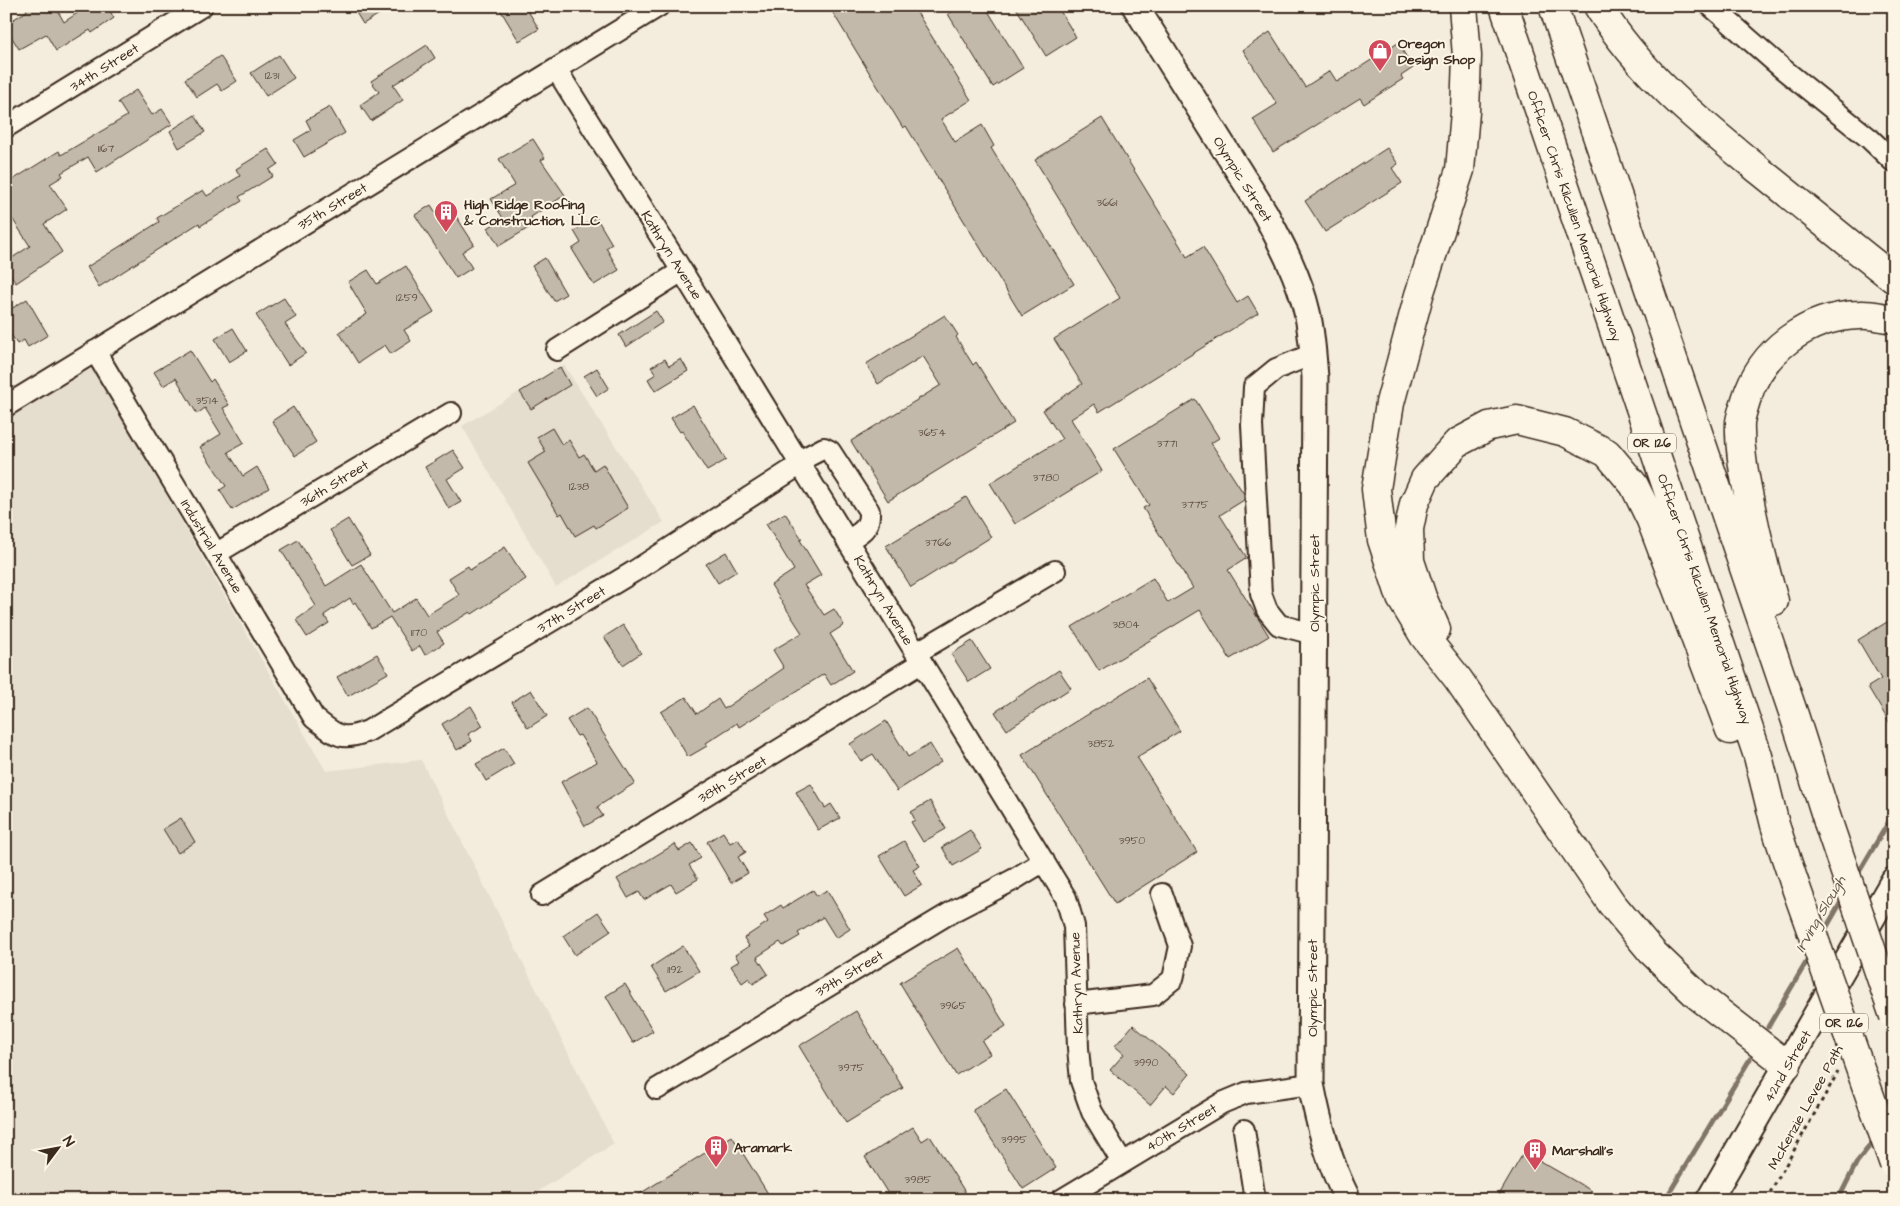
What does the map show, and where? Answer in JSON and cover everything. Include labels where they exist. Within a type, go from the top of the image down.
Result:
[{"type":"highway","points":[[1463,6],[1467,56],[1460,170],[1419,295],[1392,394],[1376,489],[1382,540],[1401,598],[1424,636],[1458,679],[1612,904],[1652,952],[1697,996],[1788,1065]]},
{"type":"highway","name":"Officer Chris Kilcullen Memorial Highway","points":[[1504,6],[1758,756],[1775,826],[1894,1164]]},
{"type":"highway","points":[[1553,6],[1795,718],[1894,1016]]},
{"type":"highway","points":[[1598,6],[1632,53],[1674,97],[1724,142],[1894,279]]},
{"type":"highway","points":[[1795,718],[1786,646],[1758,544],[1742,466],[1740,421],[1750,388],[1765,361],[1788,339],[1812,325],[1835,318],[1861,314],[1894,319]]},
{"type":"highway","points":[[1458,679],[1422,597],[1410,561],[1409,529],[1414,504],[1425,478],[1457,443],[1489,426],[1517,420],[1565,432],[1607,454],[1634,485],[1651,520],[1742,762],[1775,826]]},
{"type":"main road","name":"Olympic Street","points":[[1135,6],[1265,213],[1296,277],[1307,312],[1315,377],[1311,1084],[1325,1142],[1336,1176],[1348,1200]]},
{"type":"main road","name":"42nd Street","points":[[1709,1200],[1894,880]]},
{"type":"street","name":"34th Street","points":[[6,127],[202,6]]},
{"type":"street","name":"35th Street","points":[[6,406],[659,6]]},
{"type":"street","points":[[1711,6],[1783,69],[1870,139],[1894,162]]},
{"type":"street","name":"Kathryn Avenue","points":[[556,69],[1066,898],[1074,926],[1076,1004],[1081,1081],[1092,1112],[1122,1162]]},
{"type":"street","points":[[558,350],[682,271]]},
{"type":"street","name":"Industrial Avenue","points":[[95,351],[314,718],[336,735]]},
{"type":"street","points":[[1313,354],[1276,369],[1254,387],[1252,425],[1261,594],[1278,626],[1314,634]]},
{"type":"street","name":"36th Street","points":[[217,553],[451,413]]},
{"type":"street","name":"37th Street","points":[[336,735],[352,737],[368,731],[633,572],[824,448],[830,451],[869,511],[869,521],[864,530],[848,541]]},
{"type":"street","name":"38th Street","points":[[542,894],[1055,571]]},
{"type":"street","name":"39th Street","points":[[657,1089],[955,910],[1013,880],[1044,861]]},
{"type":"street","points":[[1076,1004],[1153,995],[1173,979],[1180,946],[1162,894]]},
{"type":"street","name":"40th Street","points":[[1061,1200],[1222,1103],[1246,1094],[1311,1084]]},
{"type":"street","points":[[1244,1130],[1255,1200]]},
{"type":"path","name":"McKenzie Levee Path","points":[[1766,1200],[1838,1070]]},
{"type":"shaded area","points":[[91,365],[326,771],[421,760],[614,1144],[524,1200],[18,1200],[6,1176],[6,418]]},
{"type":"shaded area","points":[[564,365],[664,522],[556,587],[462,426]]},
{"type":"building","points":[[25,6],[55,6],[64,22],[88,6],[107,6],[114,18],[92,33],[90,30],[56,51],[46,34],[19,49],[6,28],[6,24],[27,11]]},
{"type":"building","points":[[352,6],[392,6],[363,24]]},
{"type":"building","points":[[498,6],[525,6],[539,29],[519,41]]},
{"type":"building","points":[[844,6],[913,6],[971,100],[941,119],[955,142],[982,125],[994,146],[991,148],[1074,284],[1022,316],[906,126],[903,128],[833,13]]},
{"type":"building","points":[[961,6],[985,6],[1023,68],[993,87],[948,14]]},
{"type":"building","points":[[1015,6],[1057,6],[1076,37],[1046,56]]},
{"type":"building","points":[[1270,32],[1305,87],[1330,71],[1337,82],[1398,43],[1413,68],[1401,76],[1403,79],[1364,104],[1360,98],[1273,152],[1253,119],[1277,104],[1243,50]]},
{"type":"building","points":[[427,45],[435,58],[393,85],[403,100],[371,121],[360,105],[379,92],[371,81]]},
{"type":"building","points":[[279,55],[294,78],[266,96],[251,73]]},
{"type":"building","points":[[220,56],[237,81],[222,91],[217,84],[197,97],[185,79]]},
{"type":"building","points":[[136,90],[152,115],[162,109],[172,124],[97,172],[88,157],[61,173],[63,176],[50,184],[67,209],[44,224],[62,252],[16,283],[6,268],[6,262],[30,246],[6,209],[6,184],[59,151],[61,155],[127,116],[118,102]]},
{"type":"building","points":[[330,107],[345,133],[304,157],[294,140],[311,130],[306,120]]},
{"type":"building","points":[[195,115],[205,132],[179,148],[170,131]]},
{"type":"building","points":[[1102,118],[1187,257],[1203,247],[1237,303],[1248,296],[1258,313],[1099,412],[1094,404],[1071,419],[1102,471],[1015,524],[990,483],[1062,439],[1043,410],[1082,384],[1054,339],[1120,298],[1035,160]]},
{"type":"building","points":[[533,139],[545,158],[541,160],[565,195],[531,217],[533,220],[528,223],[530,227],[499,246],[488,228],[503,218],[491,199],[515,185],[499,159]]},
{"type":"building","points":[[1387,148],[1398,164],[1392,168],[1402,183],[1325,232],[1305,201]]},
{"type":"building","points":[[268,149],[278,164],[269,170],[273,176],[239,197],[242,201],[200,226],[199,223],[99,287],[87,267],[159,222],[157,218],[203,190],[207,196],[240,176],[236,169]]},
{"type":"building","name":"High Ridge Roofing & Construction, LLC","points":[[431,205],[441,221],[454,213],[474,244],[462,252],[472,268],[456,278],[415,215]]},
{"type":"building","points":[[596,217],[612,244],[606,248],[619,270],[594,285],[572,249],[581,243],[574,231]]},
{"type":"building","points":[[545,258],[566,294],[554,301],[532,266]]},
{"type":"building","points":[[406,266],[434,312],[404,330],[411,341],[391,354],[385,345],[358,363],[339,332],[367,314],[348,282],[368,270],[377,284]]},
{"type":"building","points":[[284,298],[296,317],[285,324],[306,353],[288,365],[256,315]]},
{"type":"building","points":[[27,299],[48,335],[28,347],[24,340],[17,344],[6,327],[6,312]]},
{"type":"building","points":[[656,311],[663,322],[626,347],[619,335]]},
{"type":"building","points":[[945,315],[958,335],[956,337],[973,365],[976,362],[1014,423],[888,501],[851,441],[941,385],[923,356],[878,384],[866,364]]},
{"type":"building","points":[[233,328],[247,351],[229,362],[215,339]]},
{"type":"building","points":[[190,350],[210,382],[213,379],[229,405],[223,408],[244,443],[228,452],[243,476],[257,467],[269,488],[232,510],[220,490],[226,486],[200,447],[221,434],[205,408],[197,414],[176,378],[163,386],[154,372]]},
{"type":"building","points":[[665,359],[669,366],[681,359],[688,371],[655,391],[648,379],[656,374],[651,367]]},
{"type":"building","points":[[560,367],[570,385],[531,409],[520,392]]},
{"type":"building","points":[[597,368],[609,388],[597,396],[584,376]]},
{"type":"building","points":[[1195,399],[1219,438],[1211,443],[1244,494],[1244,500],[1220,515],[1247,558],[1228,570],[1269,636],[1230,659],[1200,610],[1099,671],[1072,627],[1153,578],[1168,603],[1193,588],[1143,508],[1149,505],[1114,449]]},
{"type":"building","points":[[693,405],[726,460],[707,471],[682,431],[680,432],[671,418]]},
{"type":"building","points":[[293,407],[316,442],[295,456],[272,421]]},
{"type":"building","points":[[552,428],[562,445],[569,440],[579,457],[584,454],[594,470],[603,464],[628,508],[596,528],[594,525],[575,536],[562,513],[559,515],[528,463],[546,452],[537,437]]},
{"type":"building","points":[[453,450],[465,468],[447,479],[461,502],[449,509],[425,467]]},
{"type":"building","points":[[966,497],[991,537],[911,587],[886,546]]},
{"type":"building","points":[[785,513],[802,539],[800,540],[821,575],[804,585],[824,615],[834,609],[844,625],[830,634],[853,671],[831,685],[824,674],[739,727],[737,723],[706,743],[707,746],[688,757],[661,712],[686,697],[697,714],[718,699],[724,709],[784,668],[773,650],[802,633],[771,585],[794,570],[766,524]]},
{"type":"building","points":[[348,519],[370,555],[352,565],[330,530]]},
{"type":"building","points":[[298,540],[326,586],[361,564],[392,613],[416,598],[427,615],[459,595],[449,578],[468,566],[470,570],[505,547],[526,579],[472,614],[470,612],[437,632],[444,643],[425,655],[420,646],[412,651],[390,617],[371,628],[355,602],[353,604],[350,598],[324,615],[329,623],[307,637],[296,620],[316,606],[281,550]]},
{"type":"building","points":[[726,552],[737,571],[718,583],[706,564]]},
{"type":"building","points":[[1887,622],[1894,633],[1894,674],[1888,677],[1894,687],[1894,730],[1868,687],[1881,679],[1858,640]]},
{"type":"building","points":[[623,625],[641,653],[623,665],[604,637]]},
{"type":"building","points":[[972,641],[990,669],[969,682],[951,654]]},
{"type":"building","points":[[377,654],[388,673],[348,696],[337,677]]},
{"type":"building","points":[[1059,670],[1071,688],[1007,730],[995,712]]},
{"type":"building","points":[[1147,678],[1180,731],[1137,757],[1197,852],[1115,904],[1022,755]]},
{"type":"building","points":[[531,690],[547,716],[528,728],[512,702]]},
{"type":"building","points":[[471,706],[483,726],[468,734],[472,741],[457,750],[442,724]]},
{"type":"building","points":[[587,708],[635,783],[597,807],[603,816],[585,826],[561,782],[597,762],[580,735],[577,736],[567,720]]},
{"type":"building","points":[[886,721],[908,757],[930,744],[941,762],[897,791],[873,754],[861,761],[850,744]]},
{"type":"building","points":[[504,748],[514,764],[486,781],[476,764]]},
{"type":"building","points":[[811,784],[825,808],[831,804],[840,818],[818,830],[796,792]]},
{"type":"building","points":[[930,801],[946,829],[923,842],[911,822],[915,820],[911,812]]},
{"type":"building","points":[[181,818],[195,842],[178,853],[163,829]]},
{"type":"building","points":[[970,830],[982,849],[953,866],[942,847]]},
{"type":"building","points":[[723,832],[730,843],[738,839],[746,852],[738,857],[748,873],[731,883],[707,842]]},
{"type":"building","points":[[904,841],[920,866],[913,870],[922,885],[904,896],[879,856]]},
{"type":"building","points":[[692,843],[701,858],[689,865],[698,879],[676,892],[671,884],[644,900],[639,892],[628,898],[617,879],[675,844],[679,851]]},
{"type":"building","points":[[813,890],[817,896],[827,890],[850,929],[836,938],[823,917],[798,933],[800,936],[783,946],[780,942],[757,957],[768,974],[753,984],[749,978],[742,983],[731,966],[739,961],[735,955],[749,946],[744,938],[768,922],[764,916],[781,905],[783,908]]},
{"type":"building","points":[[598,912],[611,931],[575,955],[563,936]]},
{"type":"building","points":[[683,946],[699,971],[666,991],[651,967]]},
{"type":"building","points":[[958,948],[1006,1026],[982,1041],[990,1054],[956,1075],[900,983]]},
{"type":"building","points":[[625,984],[653,1031],[633,1043],[606,996]]},
{"type":"building","points":[[856,1011],[903,1088],[846,1123],[799,1046]]},
{"type":"building","points":[[1133,1025],[1190,1074],[1174,1093],[1166,1086],[1150,1105],[1110,1070],[1124,1054],[1115,1046]]},
{"type":"building","points":[[1006,1089],[1056,1168],[1023,1189],[973,1110]]},
{"type":"building","points":[[913,1127],[922,1141],[930,1136],[970,1200],[892,1200],[865,1157]]},
{"type":"building","name":"Aramark","points":[[732,1136],[772,1200],[630,1200]]},
{"type":"building","name":"Marshall's","points":[[1524,1152],[1592,1191],[1586,1200],[1496,1200]]},
{"type":"waterway","name":"Irving Slough","points":[[1856,877],[1894,813]]},
{"type":"waterway","name":"Irving Slough","points":[[1822,935],[1844,897]]},
{"type":"waterway","name":"Irving Slough","points":[[1768,1027],[1810,956]]},
{"type":"waterway","name":"Irving Slough","points":[[1665,1200],[1750,1059]]},
{"type":"waterway","points":[[1838,1200],[1857,1162],[1875,1139]]},
{"type":"place","name":"Oregon Design Shop","points":[[1380,72]]},
{"type":"place","name":"High Ridge Roofing & Construction, LLC","points":[[446,233]]},
{"type":"place","name":"Aramark","points":[[716,1168]]},
{"type":"place","name":"Marshall's","points":[[1535,1171]]}]
